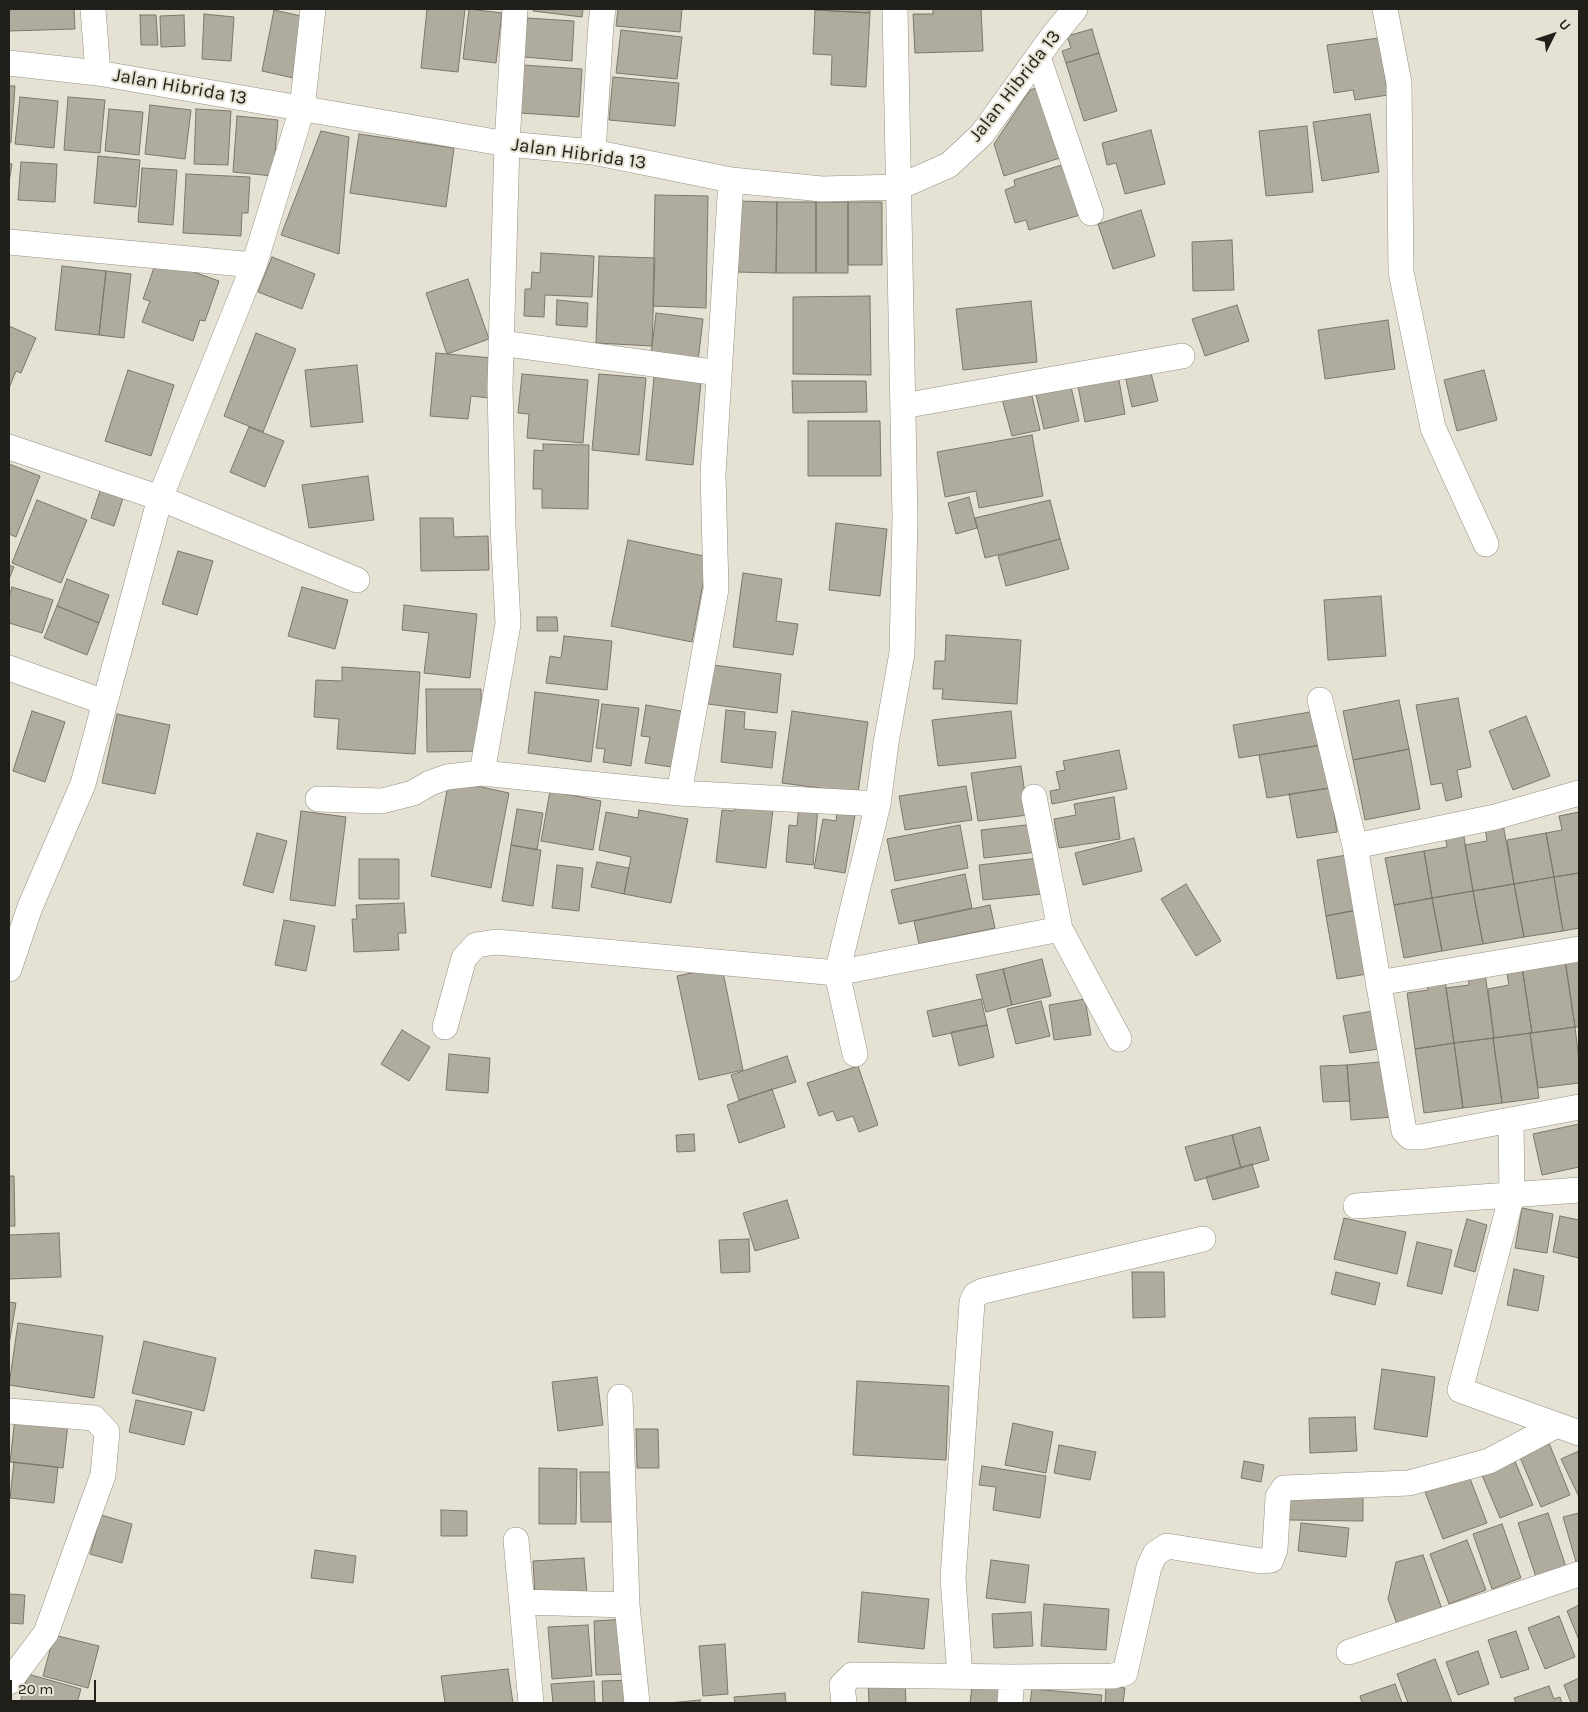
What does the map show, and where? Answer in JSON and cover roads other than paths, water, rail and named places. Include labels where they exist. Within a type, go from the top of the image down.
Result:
[{"type":"street","points":[[93,9],[98,73]]},
{"type":"street","points":[[9,969],[30,907],[83,784],[160,498],[254,265],[302,109],[313,9]]},
{"type":"street","points":[[482,773],[508,624],[503,526],[500,386],[507,144],[515,9]]},
{"type":"street","points":[[593,152],[603,9]]},
{"type":"street","points":[[855,1054],[837,972],[878,804],[886,743],[902,653],[905,518],[895,9]]},
{"type":"street","name":"Jalan Hibrida 13","points":[[9,63],[98,73],[507,144],[593,152],[731,180],[822,189],[899,187],[949,165],[982,134],[1038,56],[1075,9]]},
{"type":"street","points":[[1385,9],[1399,83],[1401,272],[1433,428],[1486,544]]},
{"type":"street","points":[[1038,56],[1091,213]]},
{"type":"street","points":[[679,793],[716,589],[713,474],[731,180]]},
{"type":"street","points":[[9,242],[254,265]]},
{"type":"street","points":[[501,343],[719,373]]},
{"type":"street","points":[[903,406],[1182,356]]},
{"type":"street","points":[[9,447],[160,498],[356,580]]},
{"type":"street","points":[[9,668],[104,702]]},
{"type":"street","points":[[1320,700],[1355,846],[1404,1131],[1410,1136],[1421,1137],[1579,1108]]},
{"type":"street","points":[[318,798],[382,802],[413,793],[447,776],[482,773],[679,793],[878,804]]},
{"type":"street","points":[[1355,846],[1495,817],[1579,793]]},
{"type":"street","points":[[1034,797],[1060,929],[1119,1039]]},
{"type":"street","points":[[446,1027],[464,958],[476,946],[496,942],[837,972],[1060,929]]},
{"type":"street","points":[[1378,983],[1579,949]]},
{"type":"street","points":[[1511,1120],[1512,1195],[1460,1390],[1568,1429]]},
{"type":"street","points":[[1356,1206],[1579,1190]]},
{"type":"street","points":[[960,1677],[953,1578],[972,1302],[975,1294],[1203,1239]]},
{"type":"street","points":[[620,1397],[627,1604],[637,1703]]},
{"type":"street","points":[[9,1411],[94,1418],[107,1432],[102,1475],[46,1633],[9,1682]]},
{"type":"street","points":[[844,1703],[842,1685],[852,1675],[1012,1677],[1113,1676],[1125,1673],[1148,1567],[1155,1554],[1167,1546],[1261,1561],[1270,1560],[1275,1550],[1278,1496],[1284,1488],[1409,1483],[1489,1461],[1568,1429]]},
{"type":"street","points":[[516,1540],[531,1703]]},
{"type":"street","points":[[1349,1652],[1579,1574]]},
{"type":"street","points":[[522,1602],[627,1604]]},
{"type":"street","points":[[1010,1703],[1012,1677]]}]
